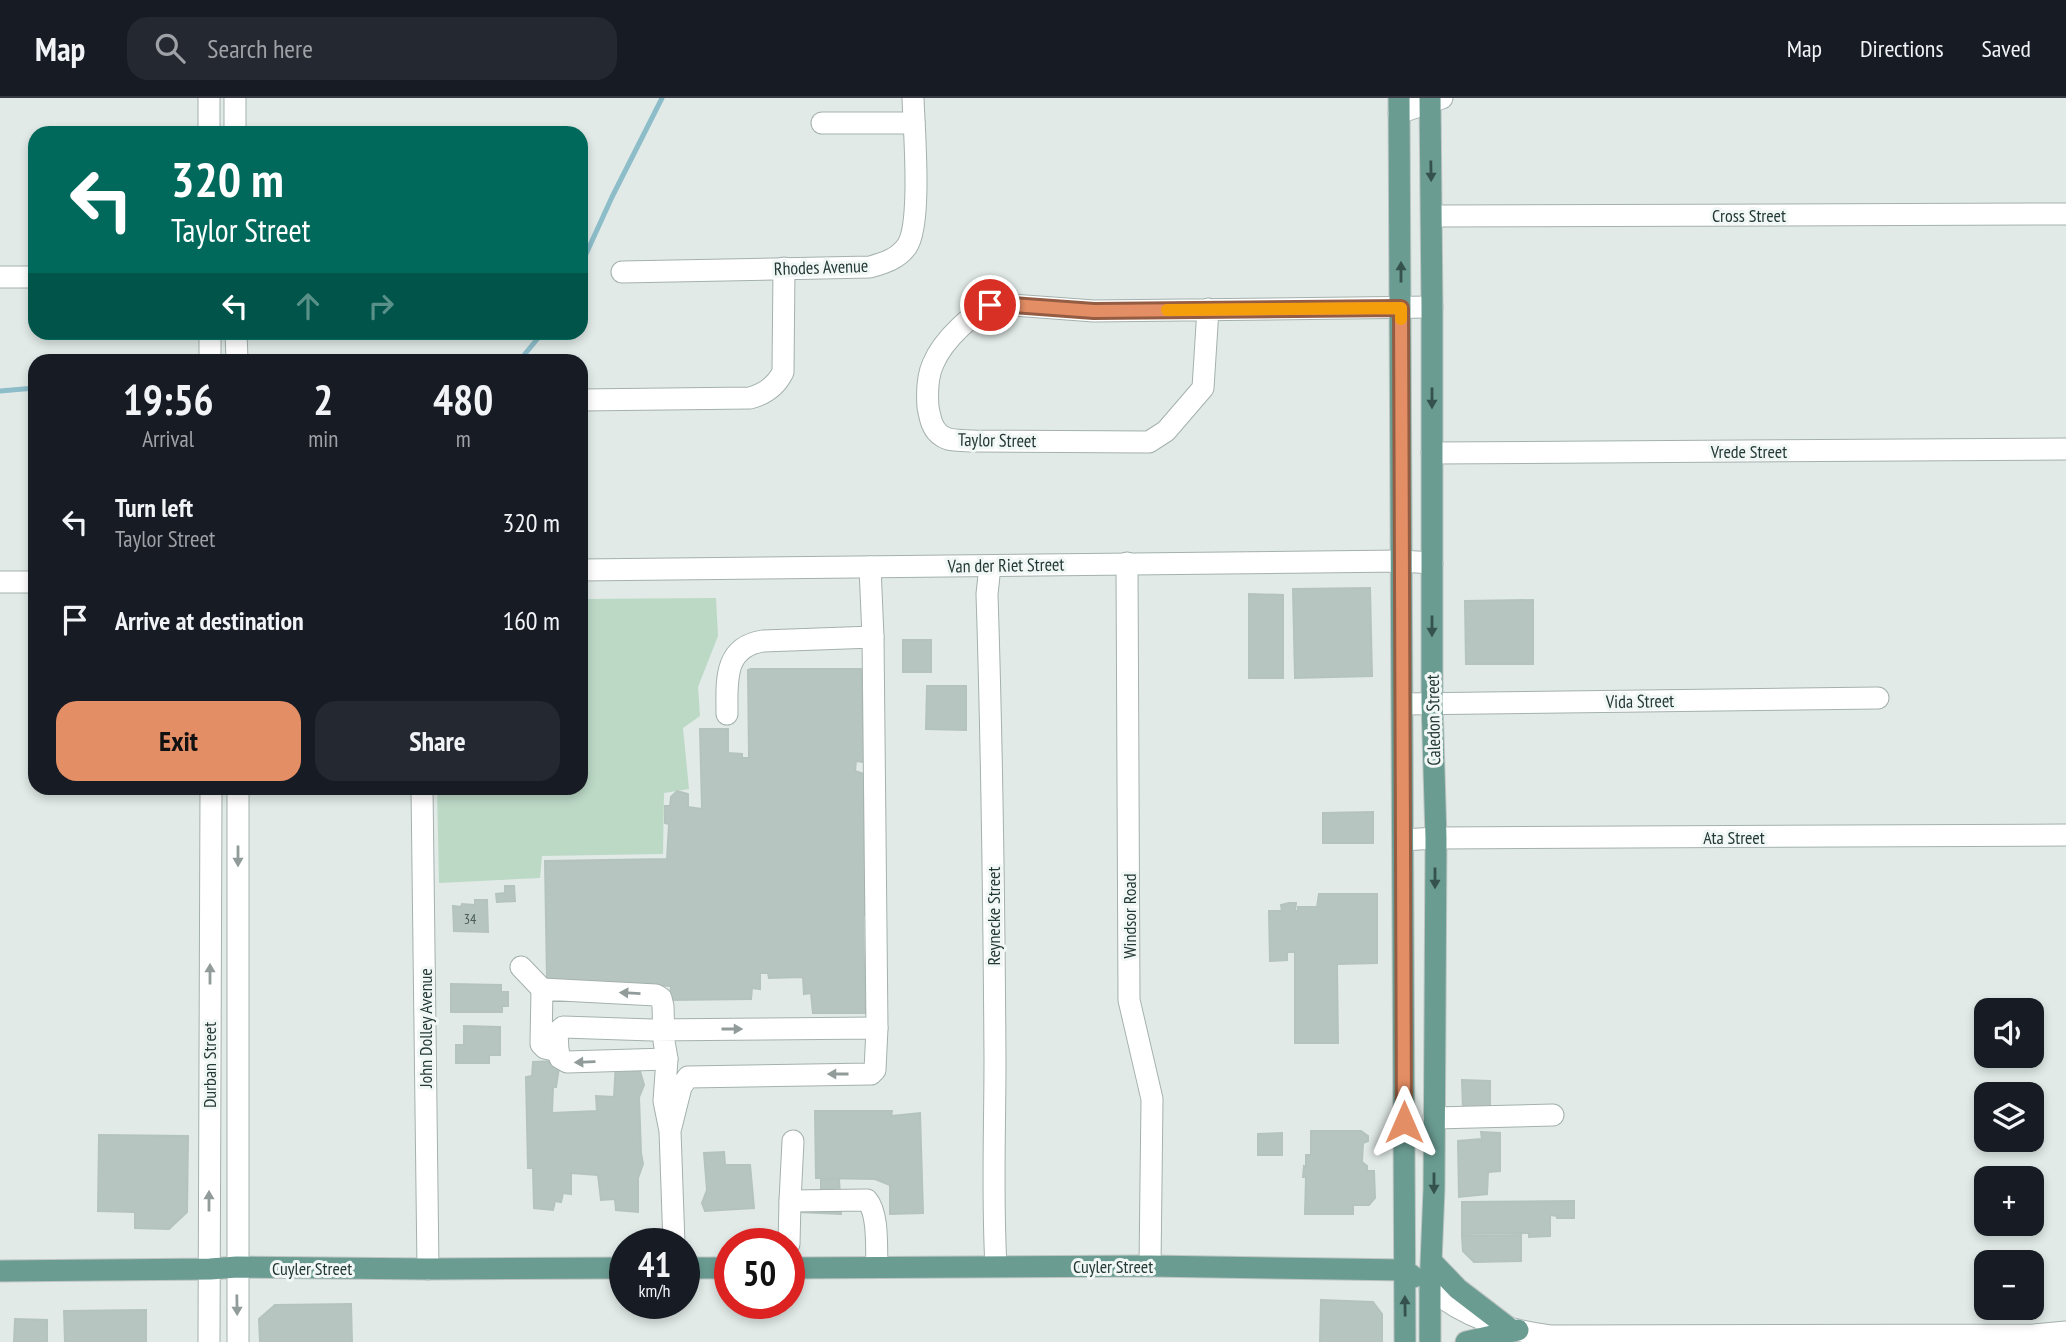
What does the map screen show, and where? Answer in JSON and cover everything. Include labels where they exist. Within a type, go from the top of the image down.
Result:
[{"type":"main road","name":"Caledon Street","points":[[1430,1342],[1436,838],[1432,703],[1434,100]]},
{"type":"main road","name":"Caledon Street","points":[[1399,106],[1405,1342]]},
{"type":"main road","points":[[1432,1262],[1458,1289],[1514,1329]]},
{"type":"main road","name":"Cuyler Street","points":[[805,1268],[1150,1266],[1404,1270]]},
{"type":"main road","name":"Cuyler Street","points":[[0,1271],[237,1267],[609,1268]]},
{"type":"main road","points":[[1404,1270],[1430,1288]]},
{"type":"main road","points":[[1466,1342],[1514,1329]]},
{"type":"street","points":[[209,98],[209,126]]},
{"type":"street","points":[[234,98],[235,126]]},
{"type":"street","name":"Rhodes Avenue","points":[[622,272],[870,267],[901,254],[911,238],[915,222],[913,98]]},
{"type":"street","points":[[1399,106],[1434,100]]},
{"type":"street","points":[[822,123],[914,123]]},
{"type":"street","name":"Cross Street","points":[[1432,216],[2066,214]]},
{"type":"street","points":[[588,400],[750,398],[766,392],[783,372],[784,268]]},
{"type":"street","points":[[0,277],[28,277]]},
{"type":"street","name":"Taylor Street","points":[[1208,309],[1203,388],[1166,431],[1149,442],[947,439],[939,435],[930,419],[927,396],[932,365],[942,348],[966,322],[975,313],[990,305],[1094,311],[1208,309],[1432,307]]},
{"type":"street","name":"Vrede Street","points":[[1432,453],[2066,449]]},
{"type":"street","name":"Van der Riet Street","points":[[588,570],[1127,563],[1432,563]]},
{"type":"street","name":"Windsor Road","points":[[1127,563],[1129,1000],[1152,1099],[1150,1266]]},
{"type":"street","name":"Reynecke Street","points":[[989,566],[987,594],[992,807],[995,1063],[993,1163],[996,1266]]},
{"type":"street","points":[[670,1131],[681,1087],[688,1077],[871,1074],[875,1070],[877,1028],[870,567]]},
{"type":"street","points":[[0,582],[28,582]]},
{"type":"street","points":[[727,714],[729,670],[736,655],[746,646],[763,641],[873,637]]},
{"type":"street","name":"Vida Street","points":[[1403,704],[1878,698]]},
{"type":"street","name":"Durban Street","points":[[209,1342],[211,795]]},
{"type":"street","name":"Durban Street","points":[[238,1342],[239,795]]},
{"type":"street","name":"John Dolley Avenue","points":[[422,795],[428,1269]]},
{"type":"street","name":"Ata Street","points":[[1403,840],[2066,835]]},
{"type":"street","points":[[521,967],[542,989],[658,995],[661,998],[667,1059],[664,1101],[670,1131],[673,1228]]},
{"type":"street","points":[[542,989],[541,1044],[547,1049],[558,1051]]},
{"type":"street","points":[[667,1059],[567,1062],[560,1058],[557,1032],[563,1027],[663,1030],[877,1028]]},
{"type":"street","points":[[1434,1118],[1553,1115]]},
{"type":"street","points":[[789,1228],[793,1141]]},
{"type":"street","points":[[790,1201],[866,1200],[873,1211],[877,1267]]},
{"type":"street","points":[[1430,1288],[1460,1310],[1491,1323],[1550,1336],[2034,1335],[2066,1332]]},
{"type":"green space","points":[[716,598],[718,636],[698,687],[700,716],[683,728],[689,789],[664,793],[663,854],[542,856],[540,878],[439,883],[437,795],[588,795],[588,599]]},
{"type":"building","points":[[1370,588],[1372,676],[1295,678],[1293,589]]},
{"type":"building","points":[[1249,594],[1283,595],[1283,678],[1249,678]]},
{"type":"building","points":[[1533,600],[1533,664],[1466,664],[1465,601]]},
{"type":"building","points":[[903,640],[931,640],[931,672],[903,672]]},
{"type":"building","points":[[861,669],[864,762],[856,761],[855,771],[864,774],[864,854],[870,855],[868,915],[863,915],[865,1013],[813,1013],[811,993],[804,994],[803,977],[769,978],[768,973],[760,973],[760,989],[752,988],[751,999],[670,1000],[671,986],[547,981],[545,861],[667,859],[669,824],[665,823],[665,806],[670,806],[671,797],[677,791],[688,794],[688,807],[702,809],[700,729],[728,729],[728,753],[742,754],[742,758],[749,758],[748,670]]},
{"type":"building","points":[[927,686],[966,686],[966,730],[926,729]]},
{"type":"building","points":[[1373,812],[1373,843],[1323,843],[1323,813]]},
{"type":"building","points":[[505,886],[514,886],[515,901],[497,902],[496,894],[505,893]]},
{"type":"building","points":[[1319,894],[1377,894],[1377,963],[1337,964],[1338,1043],[1295,1043],[1295,952],[1287,952],[1287,960],[1270,961],[1269,911],[1282,911],[1281,905],[1289,903],[1296,903],[1295,911],[1298,911],[1298,907],[1317,907]]},
{"type":"building","points":[[475,900],[487,900],[488,932],[454,931],[453,906],[475,905]]},
{"type":"building","points":[[451,984],[501,985],[501,992],[508,992],[508,1006],[502,1006],[502,1012],[451,1012]]},
{"type":"building","points":[[464,1026],[500,1027],[500,1055],[489,1055],[489,1063],[456,1063],[456,1045],[464,1045]]},
{"type":"building","points":[[556,1061],[559,1068],[556,1087],[553,1087],[552,1113],[597,1111],[596,1096],[614,1097],[616,1062],[637,1061],[644,1085],[639,1097],[643,1164],[638,1178],[638,1212],[616,1210],[615,1199],[601,1200],[598,1175],[571,1173],[571,1194],[563,1193],[561,1202],[555,1201],[553,1210],[534,1208],[533,1168],[528,1168],[526,1077],[532,1076],[533,1062]]},
{"type":"building","points":[[1462,1080],[1490,1081],[1490,1111],[1463,1110]]},
{"type":"building","points":[[815,1111],[892,1111],[891,1116],[920,1113],[923,1213],[890,1214],[890,1185],[875,1179],[816,1178]]},
{"type":"building","points":[[1311,1131],[1361,1131],[1368,1136],[1368,1141],[1363,1143],[1362,1162],[1367,1166],[1367,1171],[1374,1171],[1375,1198],[1369,1205],[1353,1205],[1353,1214],[1305,1214],[1306,1177],[1303,1177],[1306,1155],[1311,1155]]},
{"type":"building","points":[[1481,1132],[1500,1133],[1500,1171],[1488,1172],[1487,1194],[1459,1197],[1458,1141],[1482,1139]]},
{"type":"building","points":[[1282,1133],[1282,1155],[1258,1155],[1258,1134]]},
{"type":"building","points":[[99,1135],[188,1136],[187,1212],[169,1229],[135,1228],[135,1212],[98,1211]]},
{"type":"building","points":[[724,1152],[725,1165],[750,1165],[754,1208],[705,1211],[702,1203],[707,1190],[704,1153]]},
{"type":"building","points":[[821,1179],[839,1179],[841,1214],[799,1212],[800,1192],[821,1191]]},
{"type":"building","points":[[1574,1201],[1574,1218],[1557,1218],[1550,1215],[1550,1236],[1529,1237],[1529,1233],[1462,1234],[1462,1202]]},
{"type":"building","points":[[1521,1235],[1521,1261],[1474,1262],[1463,1251],[1462,1236]]},
{"type":"building","points":[[1321,1300],[1373,1302],[1382,1314],[1382,1342],[1320,1342]]},
{"type":"building","points":[[351,1304],[352,1342],[260,1342],[259,1319],[275,1305]]},
{"type":"building","points":[[146,1310],[146,1342],[65,1342],[64,1311]]},
{"type":"building","points":[[15,1319],[47,1320],[47,1342],[14,1342]]},
{"type":"waterway","points":[[588,250],[662,98]]},
{"type":"waterway","points":[[525,354],[536,340]]},
{"type":"waterway","points":[[0,391],[28,389]]},
{"type":"slow traffic","points":[[1167,310],[1401,308],[1401,319]]},
{"type":"route","points":[[990,305],[1094,311],[1401,308],[1404,1122]]}]
